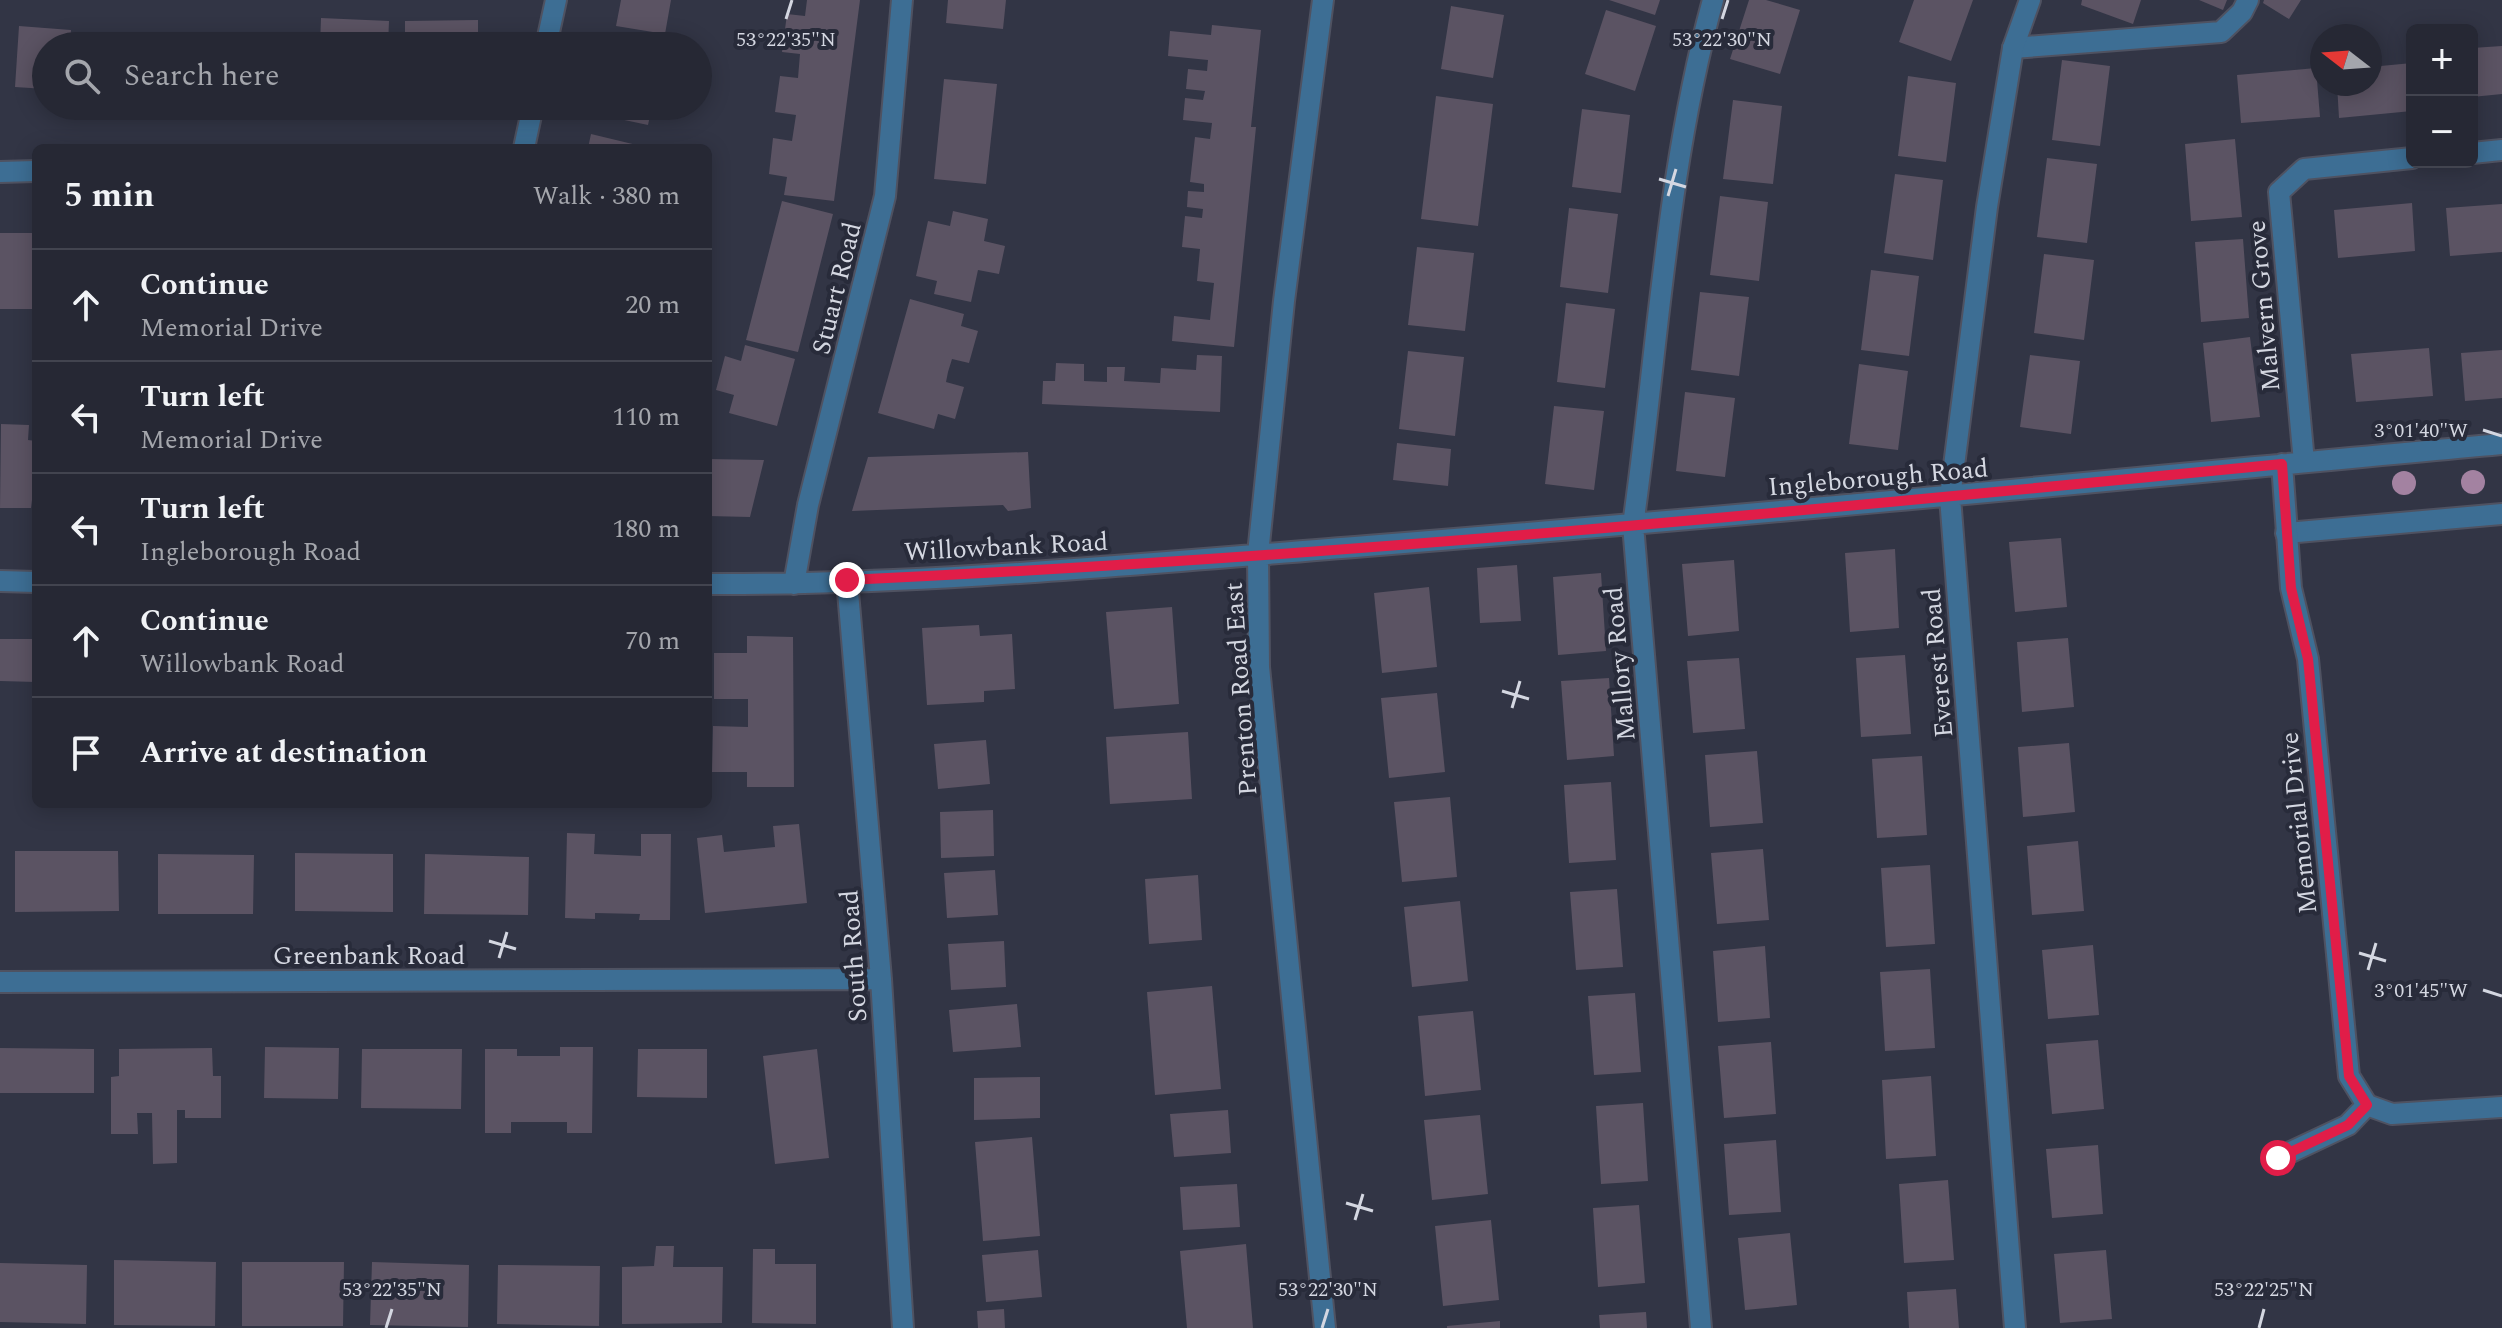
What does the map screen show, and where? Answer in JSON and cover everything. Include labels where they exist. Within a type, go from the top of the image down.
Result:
[{"type":"street","points":[[549,32],[556,0]]},
{"type":"street","name":"Stuart Road","points":[[794,584],[808,505],[885,196],[902,0]]},
{"type":"street","name":"Prenton Road East","points":[[1323,0],[1286,285],[1258,554],[1259,667],[1325,1328]]},
{"type":"street","name":"Mallory Road","points":[[1701,1328],[1633,525],[1652,392],[1680,141],[1692,77],[1713,0]]},
{"type":"street","name":"Everest Road","points":[[2015,1328],[1950,497],[1987,207],[2013,48],[2030,0]]},
{"type":"street","points":[[2013,48],[2221,32],[2242,12],[2248,0]]},
{"type":"street","points":[[525,144],[530,120]]},
{"type":"street","points":[[2478,152],[2502,150]]},
{"type":"street","name":"Malvern Grove","points":[[2304,462],[2279,192],[2304,169],[2406,159]]},
{"type":"street","points":[[0,172],[32,171]]},
{"type":"street","name":"Ingleborough Road","points":[[1258,554],[1950,497],[2502,444]]},
{"type":"street","name":"Memorial Drive","points":[[2282,464],[2291,588],[2308,659],[2349,1076],[2367,1105]]},
{"type":"street","points":[[2286,533],[2502,514]]},
{"type":"street","name":"Willowbank Road","points":[[712,584],[794,584],[1069,570],[1258,554]]},
{"type":"street","name":"South Road","points":[[847,580],[881,979],[903,1328]]},
{"type":"street","points":[[0,581],[32,582]]},
{"type":"street","name":"Greenbank Road","points":[[0,982],[881,979]]},
{"type":"street","points":[[2278,1158],[2348,1125],[2367,1105],[2392,1114],[2502,1107]]},
{"type":"building","points":[[621,0],[671,0],[665,32],[616,26]]},
{"type":"building","points":[[807,0],[860,0],[834,201],[784,195],[787,177],[769,174],[773,138],[792,141],[796,115],[775,112],[780,76],[798,78],[800,54],[782,52],[787,14],[805,16]]},
{"type":"building","points":[[948,0],[1006,0],[1003,29],[946,23]]},
{"type":"building","points":[[1609,0],[1660,0],[1655,15]]},
{"type":"building","points":[[1749,0],[1766,0],[1800,10],[1780,74],[1730,59]]},
{"type":"building","points":[[1914,0],[1973,0],[1951,61],[1899,42]]},
{"type":"building","points":[[2082,0],[2141,0],[2133,24],[2081,5]]},
{"type":"building","points":[[2199,0],[2227,0],[2223,10]]},
{"type":"building","points":[[2264,0],[2301,0],[2289,19],[2263,3]]},
{"type":"building","points":[[1451,6],[1504,15],[1493,78],[1441,69]]},
{"type":"building","points":[[1606,10],[1656,26],[1635,91],[1585,74]]},
{"type":"building","points":[[321,18],[389,21],[389,32],[320,32]]},
{"type":"building","points":[[478,20],[478,32],[405,32],[405,21]]},
{"type":"building","points":[[1212,25],[1261,30],[1251,127],[1256,127],[1234,347],[1172,341],[1174,316],[1210,320],[1214,283],[1197,281],[1200,249],[1182,247],[1185,216],[1202,218],[1203,209],[1187,207],[1188,191],[1204,192],[1204,184],[1190,182],[1195,137],[1210,139],[1212,123],[1183,120],[1185,98],[1203,100],[1205,91],[1186,89],[1188,69],[1207,71],[1208,60],[1168,56],[1170,31],[1211,35]]},
{"type":"building","points":[[19,26],[71,30],[32,32],[32,88],[15,87]]},
{"type":"building","points":[[2502,46],[2502,94],[2478,96],[2478,48]]},
{"type":"building","points":[[2062,60],[2110,66],[2100,146],[2052,140]]},
{"type":"building","points":[[2406,64],[2406,112],[2339,118],[2338,96],[2382,96],[2382,66]]},
{"type":"building","points":[[2310,69],[2310,96],[2318,96],[2320,117],[2241,123],[2237,75]]},
{"type":"building","points":[[1908,76],[1956,83],[1946,162],[1898,156]]},
{"type":"building","points":[[944,79],[997,84],[986,184],[934,179]]},
{"type":"building","points":[[1436,96],[1493,104],[1478,226],[1421,219]]},
{"type":"building","points":[[1733,100],[1782,106],[1773,184],[1723,179]]},
{"type":"building","points":[[1582,109],[1630,115],[1621,193],[1572,187]]},
{"type":"building","points":[[624,120],[649,120],[648,125]]},
{"type":"building","points":[[591,134],[633,144],[589,144]]},
{"type":"building","points":[[2235,139],[2242,217],[2191,221],[2185,144]]},
{"type":"building","points":[[2047,158],[2097,164],[2087,243],[2037,237]]},
{"type":"building","points":[[1895,174],[1943,180],[1933,260],[1884,253]]},
{"type":"building","points":[[1720,196],[1768,202],[1759,281],[1710,275]]},
{"type":"building","points":[[782,201],[833,214],[798,352],[746,340]]},
{"type":"building","points":[[2412,203],[2415,251],[2338,258],[2334,210]]},
{"type":"building","points":[[2502,204],[2502,252],[2450,256],[2446,208]]},
{"type":"building","points":[[1569,208],[1618,214],[1608,293],[1560,287]]},
{"type":"building","points":[[953,211],[988,219],[984,241],[1005,246],[999,274],[978,270],[971,302],[934,294],[937,281],[916,276],[928,221],[950,226]]},
{"type":"building","points":[[0,233],[32,233],[32,309],[0,309]]},
{"type":"building","points":[[2243,239],[2249,318],[2201,322],[2195,242]]},
{"type":"building","points":[[1417,247],[1474,253],[1465,331],[1408,325]]},
{"type":"building","points":[[2044,254],[2094,260],[2084,340],[2034,333]]},
{"type":"building","points":[[1871,270],[1919,276],[1909,356],[1861,350]]},
{"type":"building","points":[[1700,292],[1749,297],[1739,376],[1691,370]]},
{"type":"building","points":[[910,299],[964,314],[961,326],[978,331],[969,363],[952,359],[948,372],[946,382],[964,387],[955,419],[938,414],[934,429],[878,413]]},
{"type":"building","points":[[1566,303],[1615,309],[1605,388],[1557,382]]},
{"type":"building","points":[[2250,337],[2260,417],[2211,422],[2203,343]]},
{"type":"building","points":[[745,345],[795,359],[777,426],[729,413],[734,395],[716,390],[725,356],[741,361]]},
{"type":"building","points":[[2429,348],[2433,396],[2356,402],[2351,354]]},
{"type":"building","points":[[2502,350],[2502,398],[2465,401],[2461,353]]},
{"type":"building","points":[[1408,351],[1464,357],[1455,436],[1399,429]]},
{"type":"building","points":[[1197,355],[1222,356],[1220,412],[1042,404],[1043,381],[1055,381],[1056,363],[1084,364],[1084,381],[1107,382],[1107,367],[1125,367],[1124,381],[1160,383],[1161,368],[1196,370]]},
{"type":"building","points":[[2030,355],[2080,361],[2071,434],[2020,427]]},
{"type":"building","points":[[1859,364],[1908,371],[1898,450],[1849,444]]},
{"type":"building","points":[[1685,392],[1735,398],[1725,477],[1676,471]]},
{"type":"building","points":[[1554,406],[1604,411],[1594,490],[1545,484]]},
{"type":"building","points":[[1,424],[29,425],[28,440],[32,440],[31,508],[0,508]]},
{"type":"building","points":[[1397,443],[1451,449],[1448,486],[1393,480]]},
{"type":"building","points":[[1028,452],[1031,508],[1008,511],[1003,505],[852,511],[868,457]]},
{"type":"building","points":[[712,459],[764,460],[750,517],[712,516]]},
{"type":"building","points":[[2061,538],[2067,607],[2015,612],[2009,542]]},
{"type":"building","points":[[1895,549],[1899,628],[1850,632],[1845,553]]},
{"type":"building","points":[[1734,560],[1739,631],[1688,636],[1682,564]]},
{"type":"building","points":[[1517,565],[1521,621],[1480,623],[1477,568]]},
{"type":"building","points":[[1601,573],[1606,651],[1558,655],[1553,577]]},
{"type":"building","points":[[1429,587],[1437,667],[1382,673],[1374,593]]},
{"type":"building","points":[[1172,607],[1179,704],[1114,709],[1106,612]]},
{"type":"building","points":[[979,625],[980,636],[1012,634],[1015,689],[984,691],[984,702],[927,705],[922,628]]},
{"type":"building","points":[[747,636],[793,637],[794,787],[747,787],[747,772],[712,772],[713,726],[748,727],[748,699],[714,699],[714,653],[747,653]]},
{"type":"building","points":[[2068,638],[2074,707],[2022,712],[2017,642]]},
{"type":"building","points":[[0,639],[32,639],[32,682],[0,681]]},
{"type":"building","points":[[1905,655],[1911,734],[1861,737],[1856,658]]},
{"type":"building","points":[[1739,658],[1745,729],[1693,733],[1687,661]]},
{"type":"building","points":[[1609,678],[1614,756],[1567,760],[1561,681]]},
{"type":"building","points":[[1437,693],[1445,772],[1389,778],[1381,698]]},
{"type":"building","points":[[1188,732],[1192,799],[1110,804],[1106,737]]},
{"type":"building","points":[[986,740],[990,784],[938,789],[934,744]]},
{"type":"building","points":[[2069,743],[2075,812],[2023,817],[2018,747]]},
{"type":"building","points":[[1757,751],[1763,823],[1710,827],[1705,755]]},
{"type":"building","points":[[1922,756],[1927,835],[1877,838],[1872,759]]},
{"type":"building","points":[[1611,782],[1616,860],[1569,863],[1564,785]]},
{"type":"building","points":[[1450,797],[1457,877],[1402,882],[1394,802]]},
{"type":"building","points":[[993,810],[994,856],[941,858],[940,812]]},
{"type":"building","points":[[799,824],[807,903],[705,913],[697,838],[722,835],[724,852],[775,847],[773,826]]},
{"type":"building","points":[[567,833],[595,834],[594,854],[641,856],[641,834],[671,834],[670,920],[639,920],[640,914],[595,913],[595,919],[565,918]]},
{"type":"building","points":[[2078,841],[2084,911],[2032,915],[2027,846]]},
{"type":"building","points":[[1763,849],[1769,920],[1717,924],[1711,853]]},
{"type":"building","points":[[15,851],[118,851],[119,911],[15,912]]},
{"type":"building","points":[[295,853],[393,854],[393,912],[295,911]]},
{"type":"building","points":[[158,854],[254,855],[253,914],[158,914]]},
{"type":"building","points":[[425,854],[529,857],[528,915],[424,914]]},
{"type":"building","points":[[1930,865],[1935,944],[1886,947],[1881,868]]},
{"type":"building","points":[[995,870],[998,915],[947,918],[944,873]]},
{"type":"building","points":[[1198,875],[1202,940],[1149,944],[1145,879]]},
{"type":"building","points":[[1617,889],[1623,967],[1576,970],[1570,892]]},
{"type":"building","points":[[1460,901],[1468,981],[1412,987],[1404,907]]},
{"type":"building","points":[[1004,941],[1006,987],[951,990],[948,944]]},
{"type":"building","points":[[2093,945],[2099,1015],[2048,1019],[2042,950]]},
{"type":"building","points":[[1765,946],[1770,1018],[1718,1022],[1713,951]]},
{"type":"building","points":[[1930,969],[1935,1048],[1885,1051],[1880,972]]},
{"type":"building","points":[[1212,986],[1221,1089],[1155,1095],[1147,992]]},
{"type":"building","points":[[1635,993],[1641,1072],[1594,1075],[1588,996]]},
{"type":"building","points":[[1017,1004],[1021,1047],[953,1052],[949,1010]]},
{"type":"building","points":[[1473,1011],[1481,1090],[1425,1096],[1418,1016]]},
{"type":"building","points":[[2098,1040],[2104,1109],[2052,1114],[2046,1044]]},
{"type":"building","points":[[1771,1042],[1776,1114],[1724,1118],[1718,1046]]},
{"type":"building","points":[[265,1047],[339,1048],[338,1099],[264,1098]]},
{"type":"building","points":[[560,1047],[593,1047],[592,1133],[567,1133],[567,1122],[511,1122],[511,1133],[485,1133],[485,1049],[517,1049],[517,1056],[560,1056]]},
{"type":"building","points":[[0,1048],[94,1049],[94,1093],[0,1093]]},
{"type":"building","points":[[212,1048],[213,1076],[221,1076],[221,1118],[185,1118],[185,1110],[177,1110],[177,1163],[153,1164],[152,1113],[137,1113],[138,1134],[111,1134],[111,1077],[119,1076],[119,1049]]},
{"type":"building","points":[[362,1049],[462,1049],[461,1109],[361,1108]]},
{"type":"building","points":[[638,1049],[707,1049],[707,1098],[637,1097]]},
{"type":"building","points":[[817,1049],[829,1158],[775,1164],[763,1056]]},
{"type":"building","points":[[1931,1076],[1936,1156],[1886,1159],[1882,1080]]},
{"type":"building","points":[[1040,1077],[1040,1118],[974,1120],[974,1078]]},
{"type":"building","points":[[1643,1103],[1648,1181],[1601,1184],[1596,1106]]},
{"type":"building","points":[[1228,1110],[1231,1153],[1174,1157],[1170,1114]]},
{"type":"building","points":[[1480,1115],[1488,1194],[1432,1200],[1424,1120]]},
{"type":"building","points":[[1032,1137],[1040,1236],[983,1241],[975,1142]]},
{"type":"building","points":[[1776,1140],[1781,1212],[1729,1215],[1724,1144]]},
{"type":"building","points":[[2098,1145],[2103,1214],[2052,1218],[2046,1149]]},
{"type":"building","points":[[1948,1180],[1954,1260],[1904,1263],[1899,1184]]},
{"type":"building","points":[[1237,1184],[1240,1227],[1183,1230],[1180,1187]]},
{"type":"building","points":[[1639,1205],[1645,1283],[1598,1287],[1593,1208]]},
{"type":"building","points":[[1491,1220],[1499,1300],[1443,1306],[1435,1226]]},
{"type":"building","points":[[1790,1233],[1797,1305],[1745,1310],[1738,1238]]},
{"type":"building","points":[[1246,1244],[1253,1328],[1187,1328],[1180,1251]]},
{"type":"building","points":[[656,1246],[674,1246],[673,1267],[723,1267],[722,1323],[622,1324],[622,1267],[654,1266]]},
{"type":"building","points":[[753,1249],[775,1249],[775,1264],[816,1264],[816,1324],[752,1323]]},
{"type":"building","points":[[1038,1250],[1042,1297],[986,1302],[982,1255]]},
{"type":"building","points":[[2106,1250],[2112,1319],[2060,1323],[2054,1254]]},
{"type":"building","points":[[114,1260],[216,1262],[215,1326],[114,1325]]},
{"type":"building","points":[[242,1262],[344,1262],[343,1326],[242,1326]]},
{"type":"building","points":[[372,1262],[469,1265],[468,1327],[370,1325]]},
{"type":"building","points":[[0,1263],[87,1265],[86,1324],[0,1322]]},
{"type":"building","points":[[498,1265],[600,1266],[599,1326],[497,1324]]},
{"type":"building","points":[[1956,1289],[1959,1328],[1909,1328],[1907,1292]]},
{"type":"building","points":[[1004,1309],[1005,1328],[978,1328],[977,1311]]},
{"type":"building","points":[[1646,1312],[1647,1328],[1600,1328],[1599,1315]]},
{"type":"building","points":[[1500,1321],[1500,1328],[1447,1328],[1447,1326]]},
{"type":"route","points":[[847,580],[1069,570],[1633,525],[2282,464],[2291,588],[2308,659],[2349,1076],[2367,1105],[2348,1125],[2278,1158]]}]
